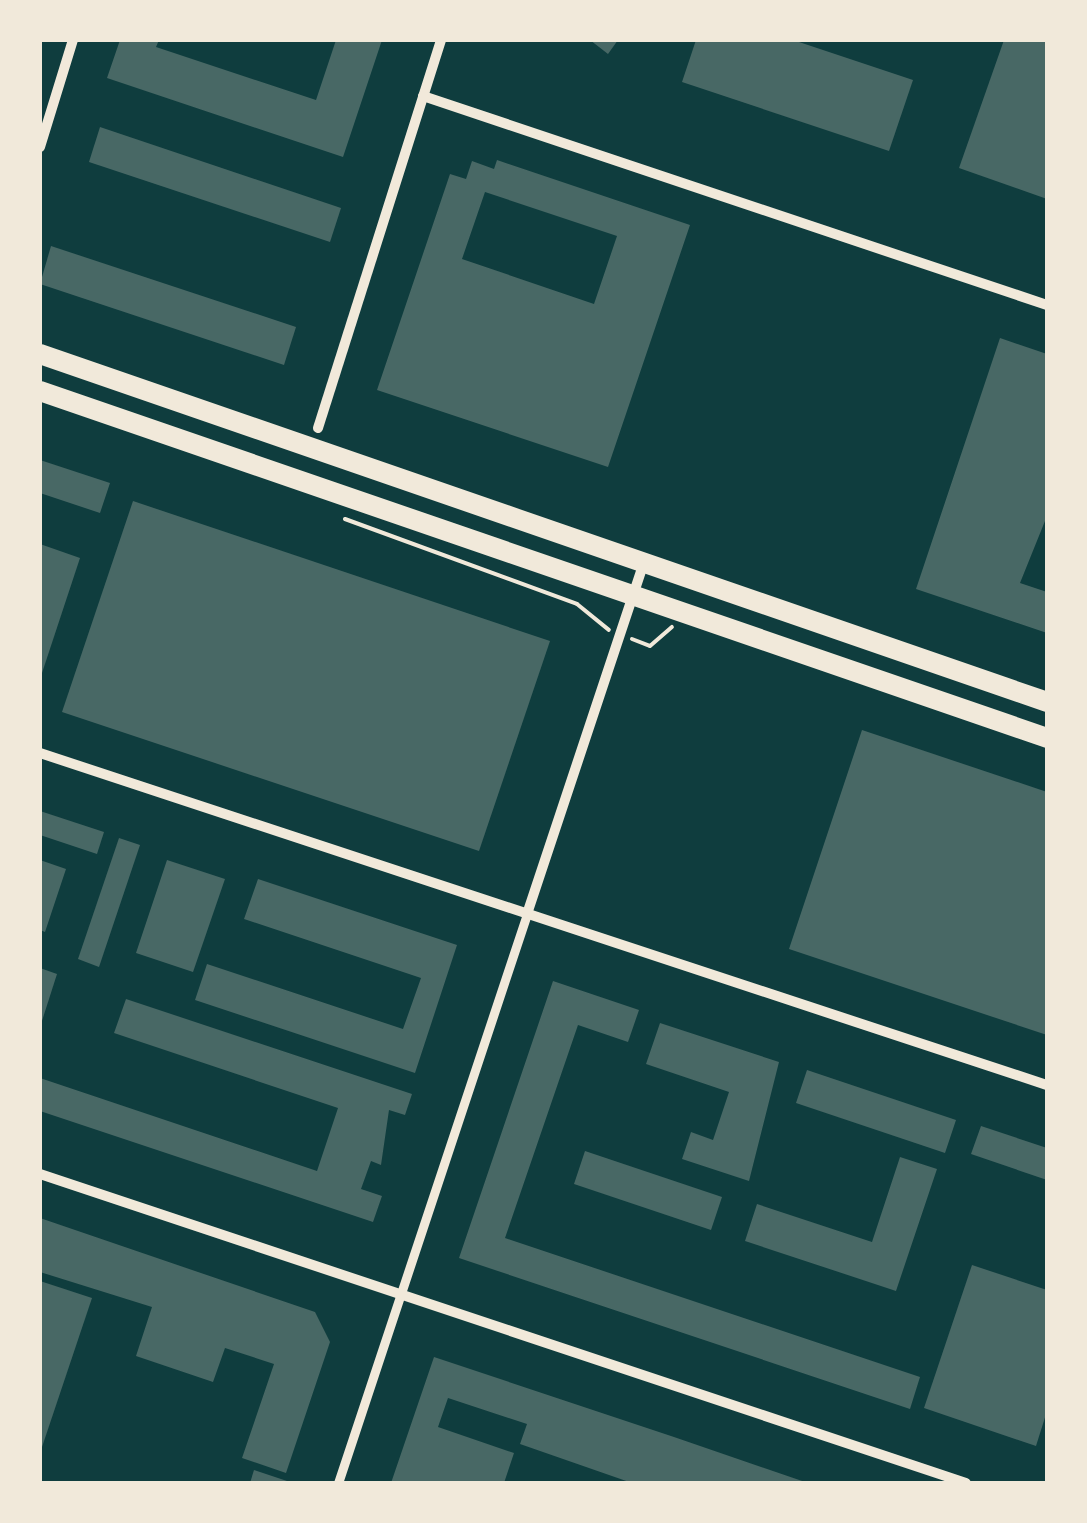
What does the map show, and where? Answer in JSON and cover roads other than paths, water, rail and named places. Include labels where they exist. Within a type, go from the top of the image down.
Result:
[{"type":"highway","points":[[40,354],[1047,702]]},
{"type":"highway","points":[[40,391],[1047,738]]},
{"type":"street","points":[[40,147],[74,40]]},
{"type":"street","points":[[318,428],[441,40]]},
{"type":"street","points":[[423,96],[1047,304]]},
{"type":"street","points":[[338,1483],[644,563]]},
{"type":"street","points":[[40,753],[1047,1085]]},
{"type":"street","points":[[40,1174],[966,1483]]}]
